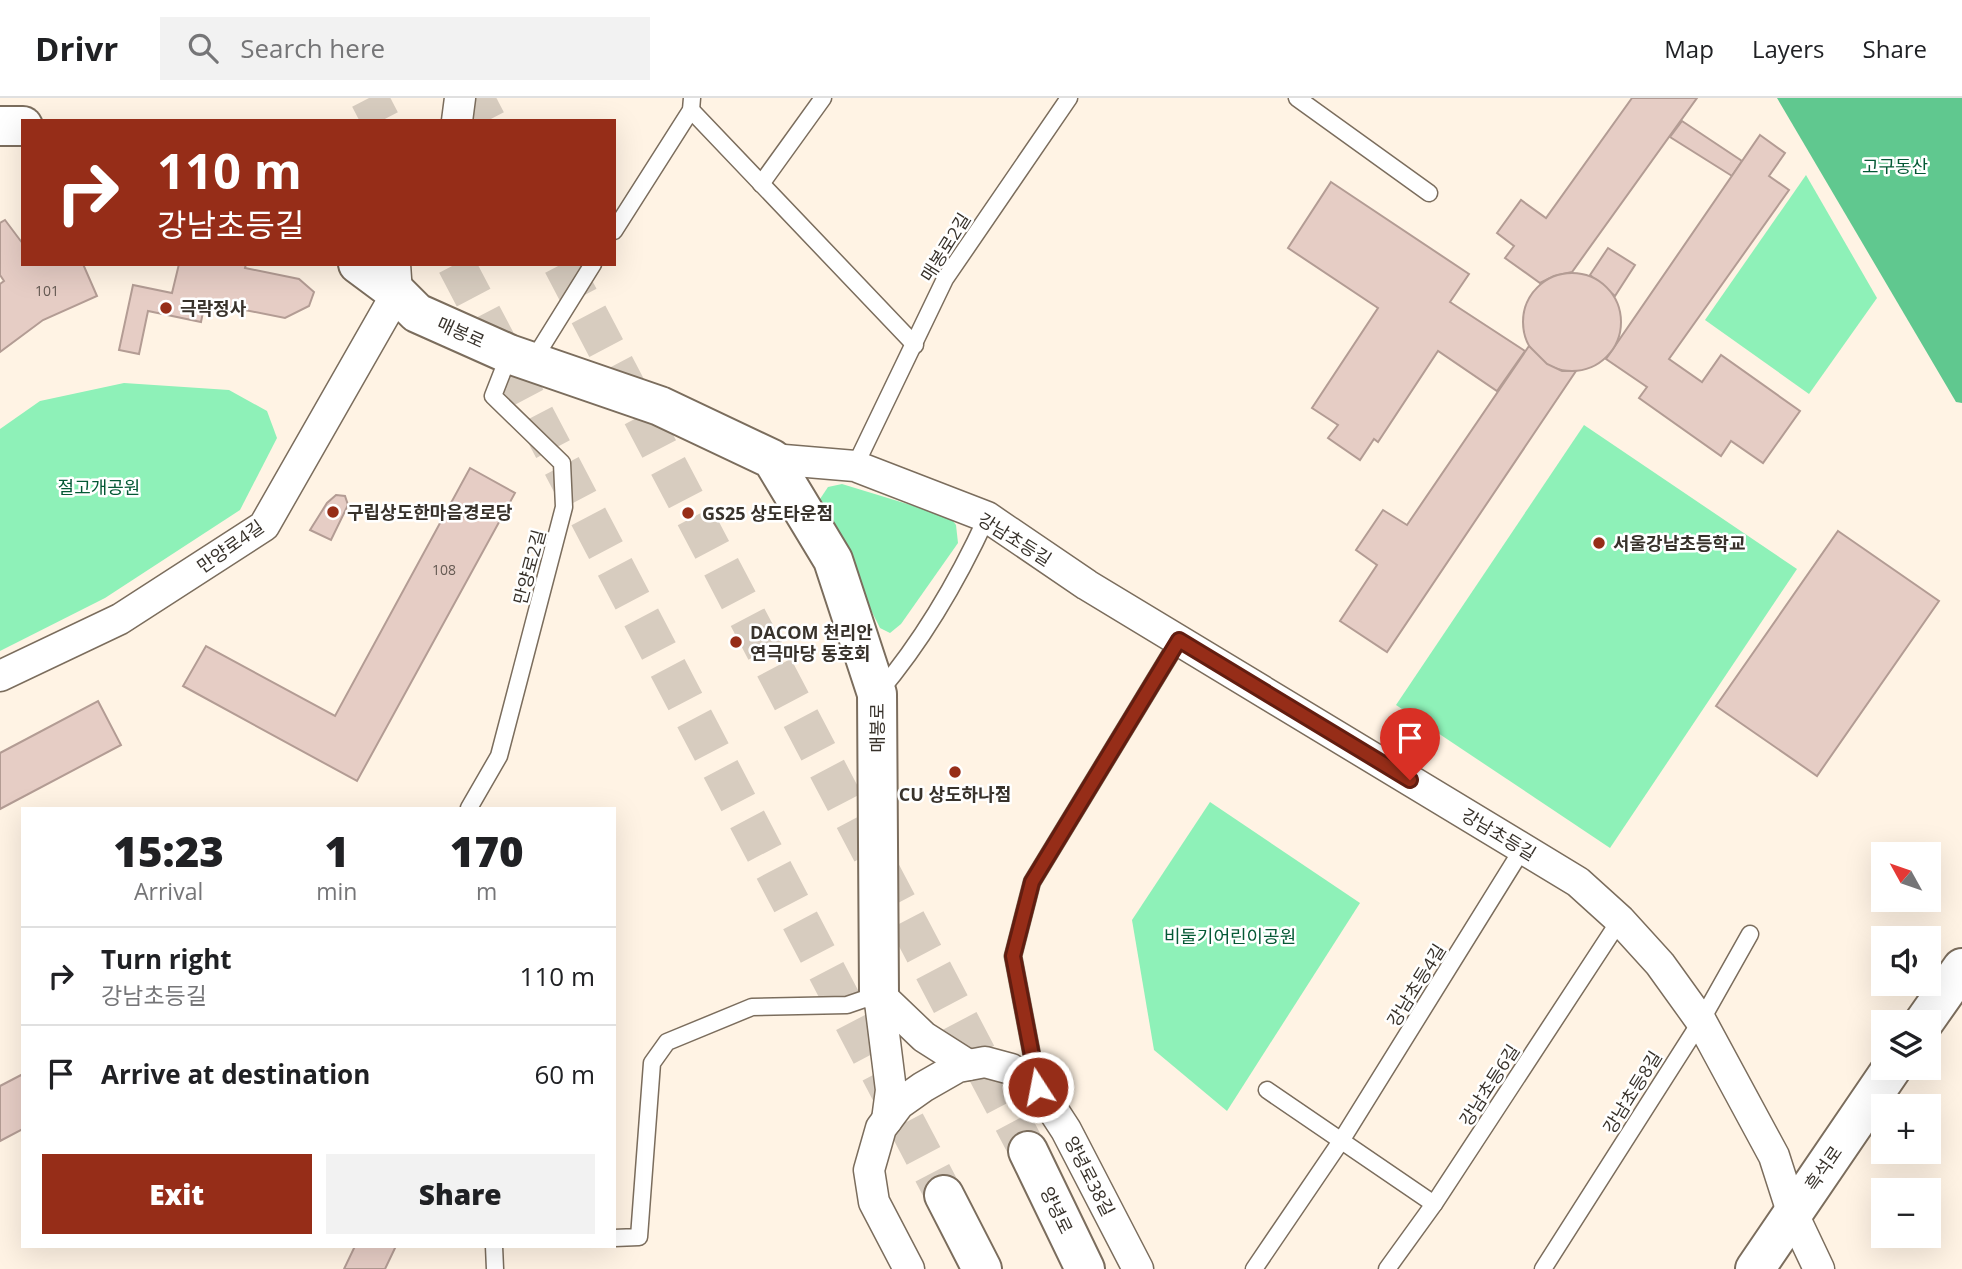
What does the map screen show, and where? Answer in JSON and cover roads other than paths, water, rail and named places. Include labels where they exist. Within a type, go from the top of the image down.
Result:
[{"type":"street","points":[[457,119],[460,98]]},
{"type":"street","points":[[0,127],[21,126]]},
{"type":"street","name":"매봉로","points":[[363,266],[396,279],[416,313],[521,358],[660,407],[772,459],[832,560],[877,694],[879,993]]},
{"type":"street","name":"만양로4길","points":[[0,676],[120,620],[264,526],[396,279]]},
{"type":"street","name":"강남초등길","points":[[772,459],[855,466],[987,517],[1087,584],[1578,882],[1620,920],[1660,964],[1701,1021],[1774,1156],[1792,1212],[1819,1269]]},
{"type":"street","points":[[1932,1010],[1962,968]]},
{"type":"street","points":[[879,993],[923,1037],[968,1065]]},
{"type":"street","points":[[879,993],[891,1090],[887,1120],[881,1128],[869,1170],[874,1202],[909,1269]]},
{"type":"street","name":"양녕로38길","points":[[887,1120],[899,1104],[958,1067],[985,1062],[1011,1069],[1038,1087],[1066,1130],[1138,1269]]},
{"type":"street","name":"흑석로","points":[[1755,1269],[1884,1080]]},
{"type":"street","name":"양녕로","points":[[1028,1151],[1085,1269]]},
{"type":"street","points":[[944,1195],[982,1269]]},
{"type":"lane","points":[[761,184],[823,98]]},
{"type":"lane","name":"매봉로2길","points":[[855,466],[945,279],[1069,98]]},
{"type":"lane","points":[[1297,98],[1429,193]]},
{"type":"lane","points":[[616,228],[691,104],[761,184],[915,345]]},
{"type":"lane","points":[[521,358],[591,266]]},
{"type":"lane","name":"만양로2길","points":[[470,807],[499,755],[564,507],[562,463],[494,396],[521,358]]},
{"type":"lane","points":[[877,694],[895,673],[959,578],[987,517]]},
{"type":"lane","points":[[1038,1087],[1013,956],[1032,882],[1179,640]]},
{"type":"lane","name":"강남초등4길","points":[[1254,1269],[1341,1142],[1523,848]]},
{"type":"lane","name":"강남초등6길","points":[[1387,1269],[1434,1204],[1620,920]]},
{"type":"lane","name":"강남초등8길","points":[[1543,1269],[1701,1021],[1751,934]]},
{"type":"lane","points":[[616,1238],[639,1237],[652,1063],[667,1042],[752,1007],[847,1005],[879,993]]},
{"type":"lane","points":[[1266,1090],[1434,1204]]},
{"type":"lane","points":[[494,1248],[495,1269]]},
{"type":"tunnel","points":[[369,98],[380,119]]},
{"type":"tunnel","points":[[475,98],[486,119]]},
{"type":"tunnel","points":[[457,266],[944,1195]]},
{"type":"tunnel","points":[[563,266],[1028,1151]]},
{"type":"place","name":"극락정사","points":[[166,308]]},
{"type":"place","name":"구립상도한마음경로당","points":[[333,512]]},
{"type":"place","name":"GS25 상도타운점","points":[[688,513]]},
{"type":"place","name":"서울강남초등학교","points":[[1599,543]]},
{"type":"place","name":"DACOM 천리안 연극마당 동호회","points":[[736,642]]},
{"type":"place","name":"CU 상도하나점","points":[[955,772]]},
{"type":"park label","name":"고구동산","points":[[1895,166]]},
{"type":"park label","name":"절고개공원","points":[[99,487]]},
{"type":"park label","name":"비둘기어린이공원","points":[[1230,936]]}]
